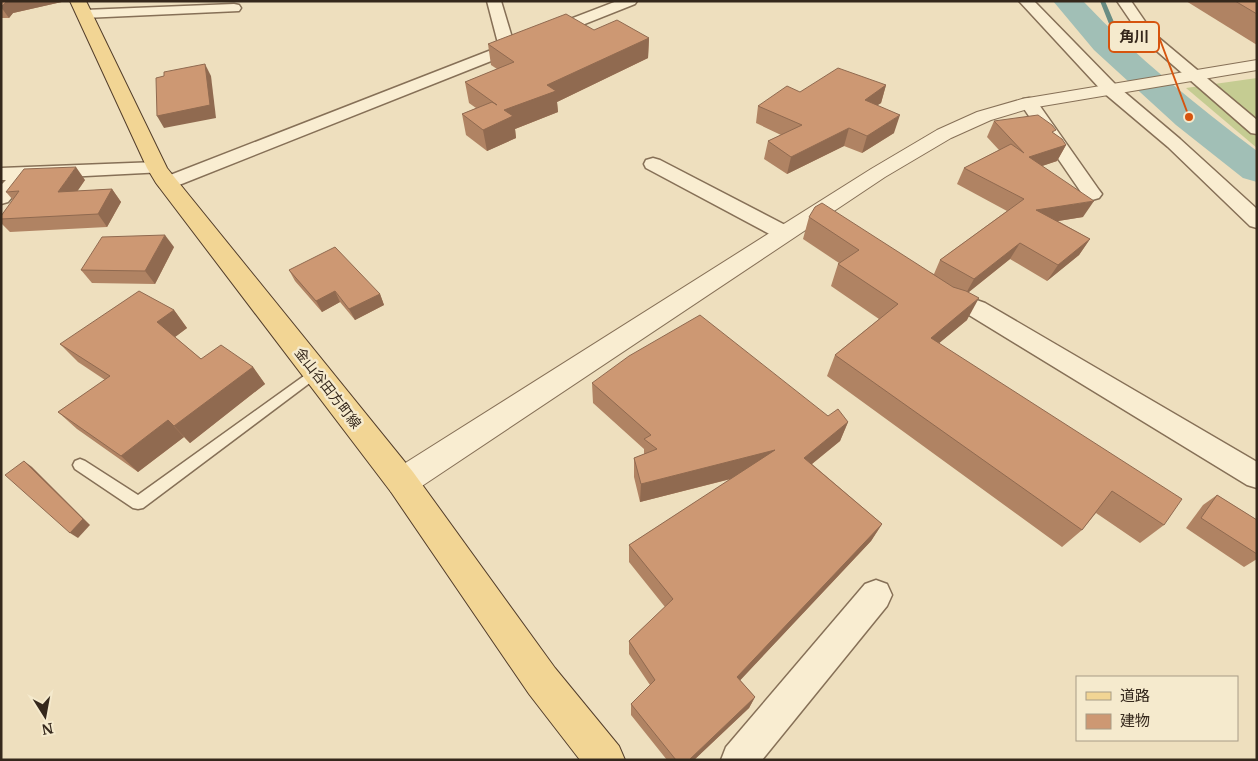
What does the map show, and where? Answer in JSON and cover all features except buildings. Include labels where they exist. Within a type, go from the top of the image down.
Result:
[{"type":"main road","name":"金山谷田方町線","points":[[80,8],[162,175],[402,482],[542,681],[605,760]]},
{"type":"street","points":[[494,1],[508,50]]},
{"type":"street","points":[[1,174],[162,175],[508,50],[630,1]]},
{"type":"street","points":[[1026,1],[1113,88],[1257,220]]},
{"type":"street","points":[[1124,1],[1148,36],[1257,129]]},
{"type":"street","points":[[80,8],[234,8]]},
{"type":"street","points":[[402,482],[784,233],[878,173],[944,134],[984,116],[1029,103],[1257,65]]},
{"type":"street","points":[[1029,103],[1092,194]]},
{"type":"street","points":[[652,164],[784,233]]},
{"type":"street","points":[[1,198],[21,174]]},
{"type":"street","points":[[816,213],[840,229]]},
{"type":"street","points":[[927,286],[951,301],[977,308],[1257,476]]},
{"type":"street","points":[[739,760],[876,596]]},
{"type":"lane","points":[[80,465],[138,503],[315,373]]},
{"type":"green space","points":[[1257,78],[1257,148],[1186,88]]},
{"type":"waterway","points":[[1067,1],[1105,43],[1189,117],[1257,170]]},
{"type":"waterway","points":[[1102,1],[1116,34],[1105,43]]},
{"type":"place","name":"角川","points":[[1189,117]]}]
